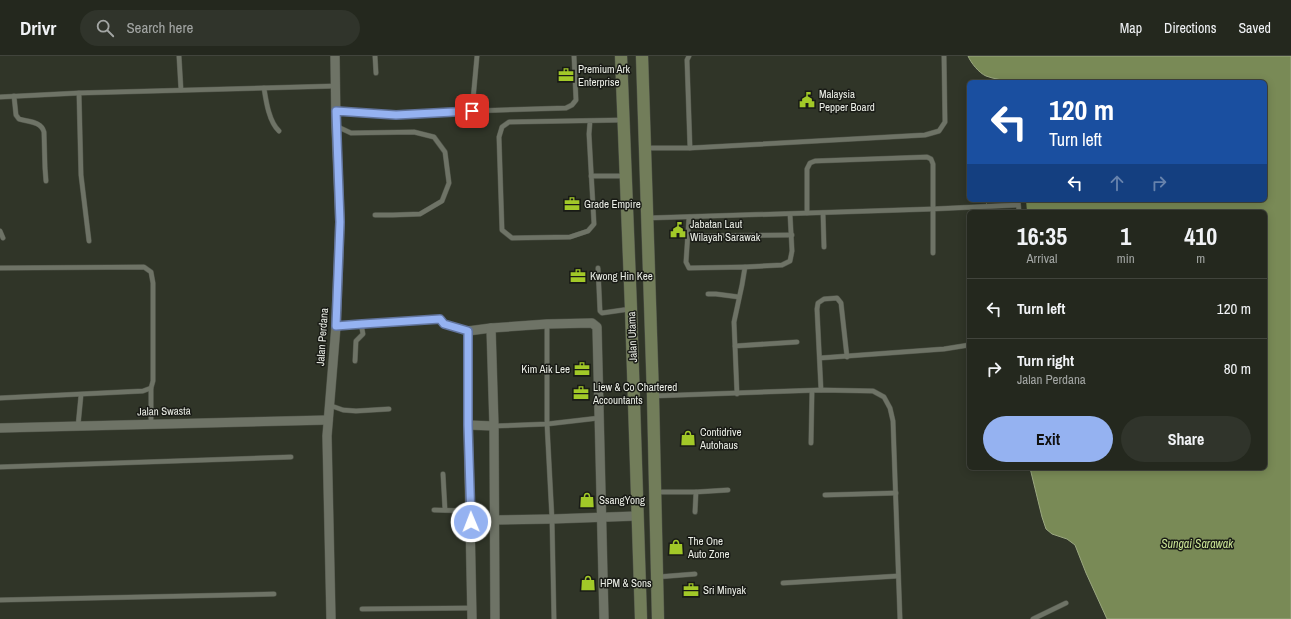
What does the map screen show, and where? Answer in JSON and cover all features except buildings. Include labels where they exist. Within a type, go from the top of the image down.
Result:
[{"type":"main road","name":"Jalan Utama","points":[[621,56],[638,516],[640,619]]},
{"type":"main road","name":"Jalan Utama","points":[[642,56],[656,492],[658,619]]},
{"type":"street","name":"Jalan Perdana","points":[[330,619],[327,436],[336,326],[340,222],[335,56]]},
{"type":"street","points":[[472,619],[471,511],[468,425],[468,331],[547,324],[592,323],[597,327],[604,619]]},
{"type":"street","points":[[491,328],[494,426],[495,619]]},
{"type":"street","name":"Jalan Swasta","points":[[0,428],[328,420]]},
{"type":"street","points":[[468,425],[494,426]]},
{"type":"street","points":[[471,522],[638,516]]},
{"type":"lane","points":[[179,56],[181,90]]},
{"type":"lane","points":[[375,56],[376,73]]},
{"type":"lane","points":[[472,111],[477,56]]},
{"type":"lane","points":[[336,111],[396,115],[566,108],[572,105],[576,100],[574,56]]},
{"type":"lane","points":[[689,56],[687,60],[690,148]]},
{"type":"lane","points":[[645,148],[690,148],[925,135],[939,131],[945,122],[944,56]]},
{"type":"lane","points":[[0,97],[79,93],[335,86]]},
{"type":"lane","points":[[264,88],[267,107],[276,128],[279,131]]},
{"type":"lane","points":[[79,93],[81,175],[90,241]]},
{"type":"lane","points":[[14,96],[16,115],[19,119],[39,124],[43,127],[46,181]]},
{"type":"lane","points":[[590,122],[589,134],[594,224],[588,231],[570,237],[512,238],[502,230],[499,137],[502,127],[509,122],[575,120],[590,122],[624,120]]},
{"type":"lane","points":[[336,126],[351,133],[414,132],[427,135],[434,137],[445,152],[449,182],[442,201],[420,214],[375,214]]},
{"type":"lane","points":[[808,213],[806,169],[810,163],[815,161],[927,157],[931,159],[933,164],[933,252]]},
{"type":"lane","points":[[591,176],[626,176]]},
{"type":"lane","points":[[647,218],[932,210],[1018,202]]},
{"type":"lane","points":[[823,213],[824,247]]},
{"type":"lane","points":[[689,217],[686,262],[689,268],[745,267],[782,265],[790,261],[792,251],[790,214]]},
{"type":"lane","points":[[0,231],[3,238]]},
{"type":"lane","points":[[688,236],[792,236]]},
{"type":"lane","points":[[0,268],[144,267],[151,272],[153,283],[153,381],[151,388],[151,424]]},
{"type":"lane","points":[[736,394],[734,322],[745,267]]},
{"type":"lane","points":[[598,268],[599,304],[601,313],[631,309]]},
{"type":"lane","points":[[708,294],[739,297]]},
{"type":"lane","points":[[821,390],[818,303],[824,299],[837,298],[842,303],[847,357]]},
{"type":"lane","points":[[336,326],[440,319],[444,324],[468,331]]},
{"type":"lane","points":[[355,361],[356,341],[363,334],[362,324]]},
{"type":"lane","points":[[547,324],[547,424],[552,519],[554,619]]},
{"type":"lane","points":[[735,346],[797,342]]},
{"type":"lane","points":[[820,358],[944,349],[967,345]]},
{"type":"lane","points":[[0,398],[143,391],[151,388]]},
{"type":"lane","points":[[653,396],[821,390],[873,391],[884,397],[890,408],[893,421],[900,619]]},
{"type":"lane","points":[[811,442],[812,391]]},
{"type":"lane","points":[[78,426],[81,395]]},
{"type":"lane","points":[[329,406],[343,410],[356,411],[389,409]]},
{"type":"lane","points":[[494,426],[547,424],[599,418]]},
{"type":"lane","points":[[0,467],[291,457]]},
{"type":"lane","points":[[443,474],[445,510]]},
{"type":"lane","points":[[656,492],[728,490]]},
{"type":"lane","points":[[695,512],[696,492]]},
{"type":"lane","points":[[825,495],[896,493]]},
{"type":"lane","points":[[434,510],[471,511]]},
{"type":"lane","points":[[657,577],[695,574]]},
{"type":"lane","points":[[783,583],[898,576]]},
{"type":"lane","points":[[0,600],[274,594]]},
{"type":"lane","points":[[1033,619],[1066,604]]},
{"type":"lane","points":[[362,609],[472,608]]},
{"type":"water","name":"Sungai Sarawak","points":[[968,56],[1291,56],[1291,619],[1107,619],[1075,545],[1067,539],[1052,534],[1046,529],[1030,470],[1267,470],[1267,210],[987,210],[987,202],[1267,202],[1267,80],[1002,80],[983,75],[971,62]]},
{"type":"pier","points":[[987,202],[1026,202],[1027,210],[987,210]]},
{"type":"place","name":"Premium Ark Enterprise","points":[[566,75]]},
{"type":"place","name":"Malaysia Pepper Board","points":[[807,100]]},
{"type":"place","name":"Grade Empire","points":[[572,204]]},
{"type":"place","name":"Jabatan Laut Wilayah Sarawak","points":[[678,230]]},
{"type":"place","name":"Kwong Hin Kee","points":[[578,276]]},
{"type":"place","name":"Kim Aik Lee","points":[[582,369]]},
{"type":"place","name":"Liew & Co Chartered Accountants","points":[[581,393]]},
{"type":"place","name":"Contidrive Autohaus","points":[[688,438]]},
{"type":"place","name":"SsangYong","points":[[587,500]]},
{"type":"place","name":"The One Auto Zone","points":[[676,547]]},
{"type":"place","name":"HPM & Sons","points":[[588,583]]},
{"type":"place","name":"Sri Minyak","points":[[691,590]]},
{"type":"route","points":[[471,522],[468,425],[468,331],[444,324],[440,319],[336,326],[340,222],[336,111],[396,115],[472,111]]}]
